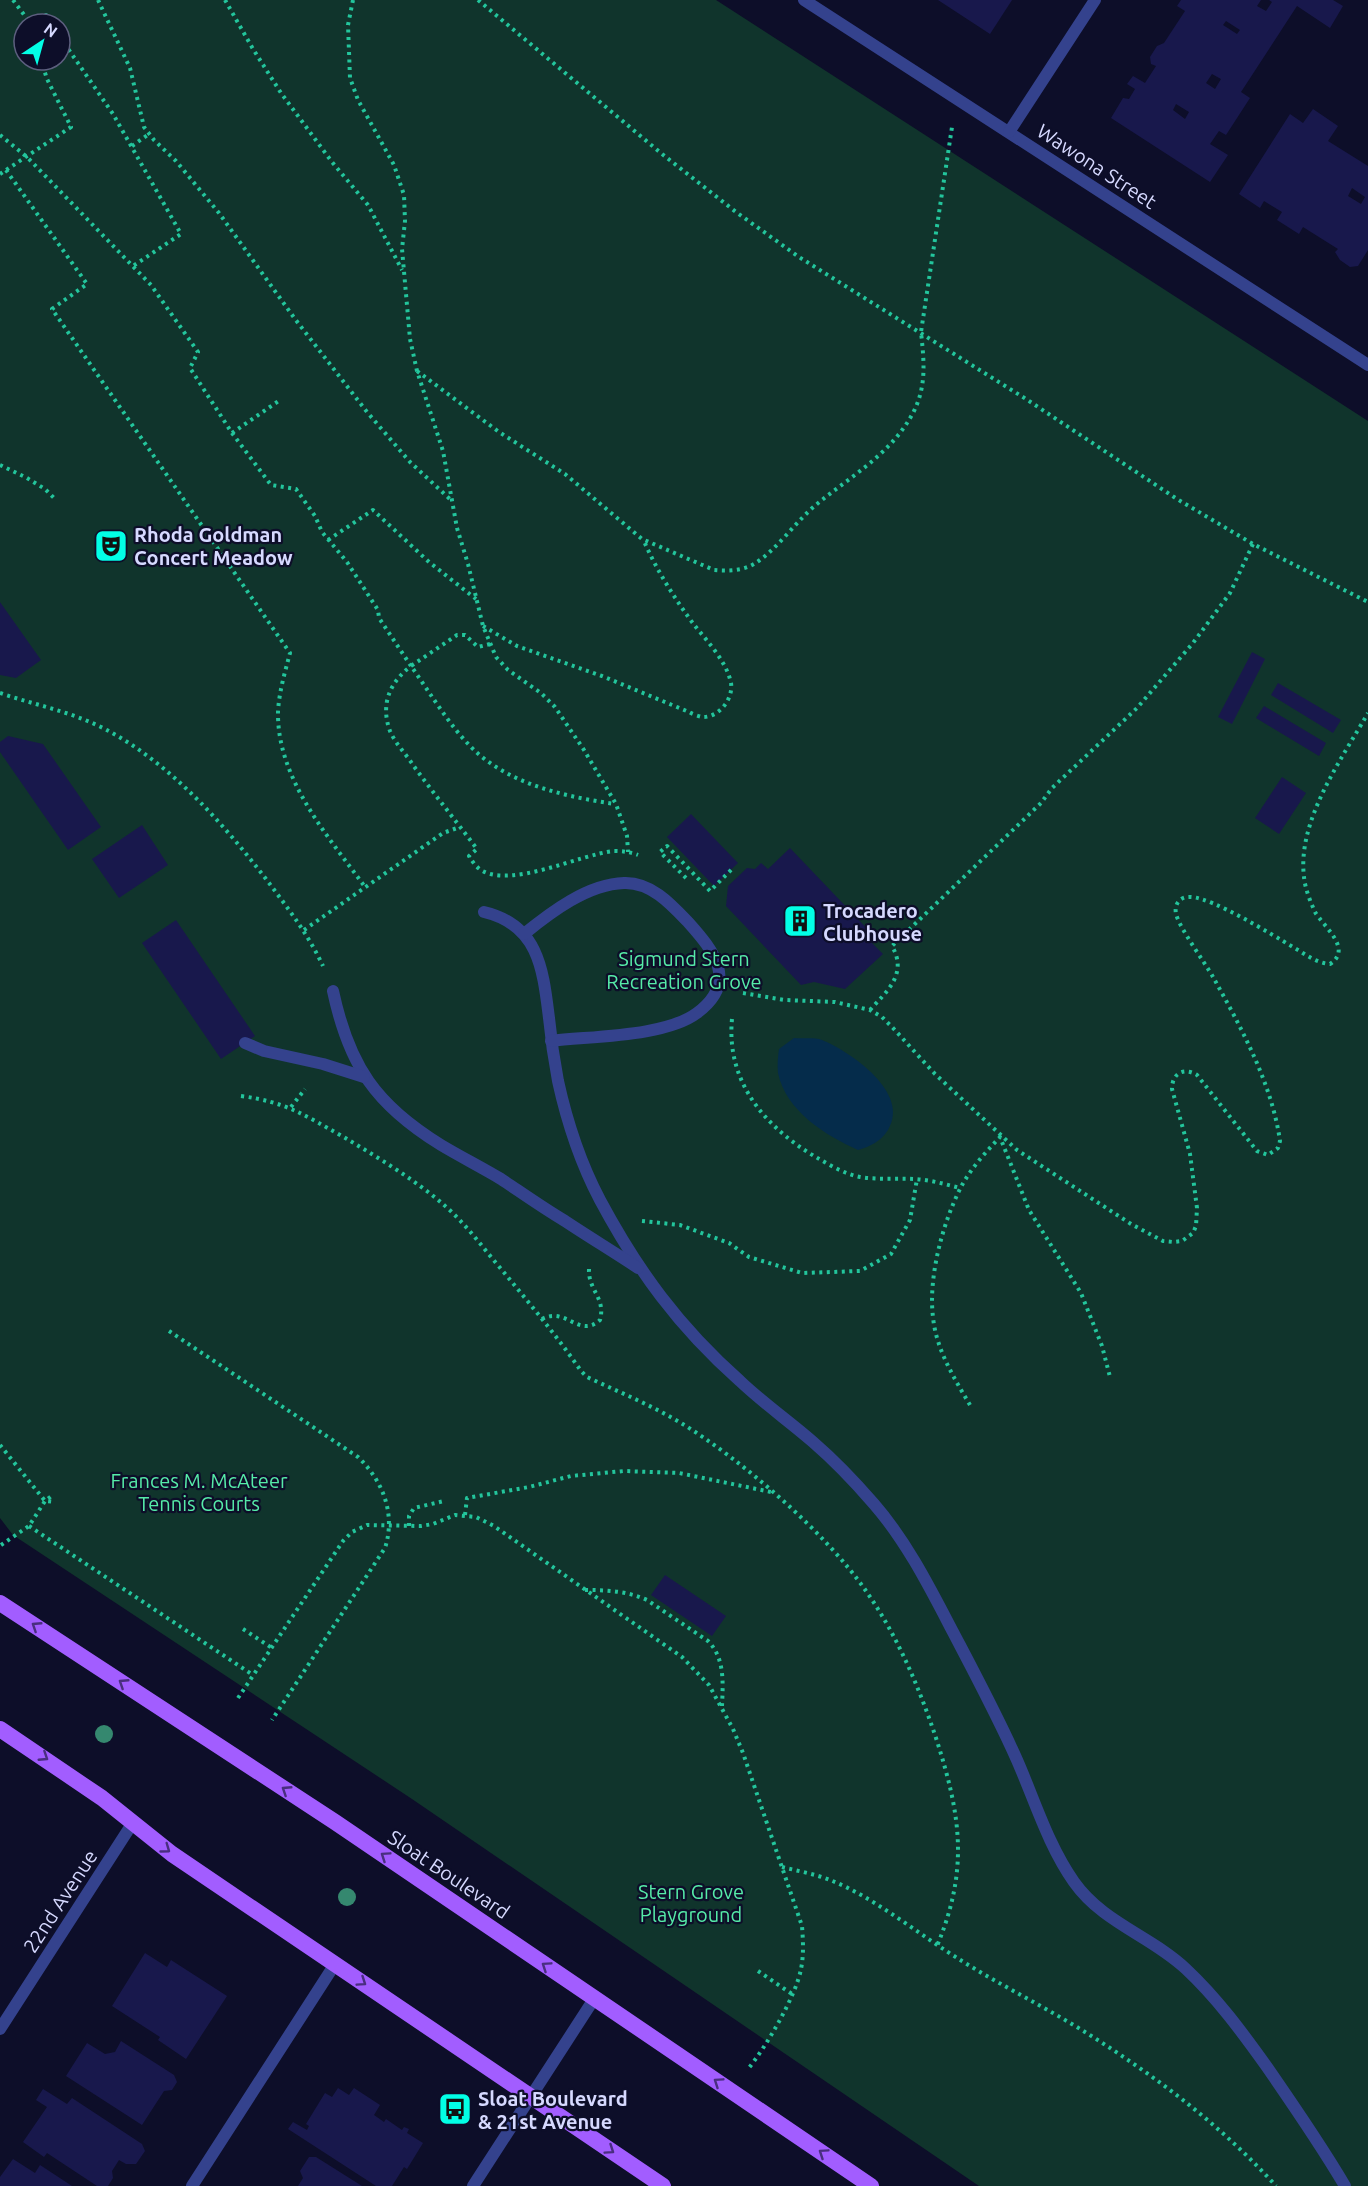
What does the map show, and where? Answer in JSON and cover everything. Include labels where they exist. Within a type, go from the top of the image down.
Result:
[{"type":"main road","name":"Sloat Boulevard","points":[[0,1603],[326,1816],[871,2186]]},
{"type":"main road","points":[[0,1729],[72,1776],[172,1854],[663,2186]]},
{"type":"street","name":"Wawona Street","points":[[804,0],[1368,365]]},
{"type":"street","points":[[1009,132],[1095,0]]},
{"type":"street","points":[[524,934],[549,914],[576,898],[607,886],[624,883],[641,885],[659,894],[677,910],[711,948],[717,960],[720,974],[718,987],[712,1000],[696,1014],[657,1029],[551,1041]]},
{"type":"street","points":[[484,912],[512,923],[524,934],[535,952],[543,971],[551,1041],[564,1108],[573,1138],[586,1172],[641,1271],[669,1308],[736,1379],[822,1450],[846,1472],[877,1507],[906,1547],[949,1624],[995,1713],[1060,1861],[1077,1886],[1097,1907],[1121,1926],[1169,1954],[1208,1990],[1277,2082],[1345,2186]]},
{"type":"street","points":[[333,991],[339,1021],[364,1077],[401,1118],[641,1271]]},
{"type":"street","points":[[245,1043],[264,1052],[323,1064],[364,1077]]},
{"type":"street","name":"22nd Avenue","points":[[0,2029],[132,1824]]},
{"type":"street","points":[[192,2186],[335,1964]]},
{"type":"street","points":[[473,2186],[594,1999]]},
{"type":"path","points":[[13,0],[22,12]]},
{"type":"path","points":[[99,0],[130,68],[144,127],[219,213],[302,328],[367,412],[410,462],[452,501]]},
{"type":"path","points":[[225,0],[281,93],[332,162],[368,205],[404,273]]},
{"type":"path","points":[[353,0],[348,25],[351,78],[358,100],[394,165],[404,195],[404,273],[410,339],[417,371],[443,451],[457,528],[483,626],[496,657],[508,670],[541,693],[555,707],[584,750],[616,804],[627,836],[628,852]]},
{"type":"path","points":[[478,0],[662,154],[736,212],[807,263],[1026,399],[1177,499],[1253,544],[1368,602]]},
{"type":"path","points":[[72,54],[113,114],[181,234],[133,266]]},
{"type":"path","points":[[0,174],[71,127],[45,72]]},
{"type":"path","points":[[417,371],[491,426],[565,474],[642,539],[714,570],[740,569],[752,565],[764,557],[817,504],[879,455],[912,414],[923,387],[924,362],[921,333],[956,98]]},
{"type":"path","points":[[132,146],[149,134]]},
{"type":"path","points":[[0,135],[27,157],[166,303],[198,352],[190,368],[232,433],[271,484],[296,489],[315,516],[322,532],[354,572],[378,610],[379,618],[411,666],[475,751],[494,765],[534,785],[558,793],[616,804]]},
{"type":"path","points":[[6,170],[87,284],[52,309],[290,653],[280,693],[278,712],[284,753],[300,792],[324,830],[366,887]]},
{"type":"path","points":[[232,433],[280,400]]},
{"type":"path","points":[[0,465],[36,483],[56,500]]},
{"type":"path","points":[[328,540],[373,510],[421,555],[477,600]]},
{"type":"path","points":[[483,626],[517,646],[603,676],[702,717],[715,714],[725,705],[731,692],[731,681],[722,662],[664,580],[642,539]]},
{"type":"path","points":[[870,1010],[896,978],[897,955],[892,946],[1041,803],[1052,788],[1137,708],[1193,643],[1230,593],[1253,544]]},
{"type":"path","points":[[304,930],[443,833],[460,827],[390,731],[387,704],[395,680],[411,666],[457,635],[465,635],[478,647],[490,644]]},
{"type":"path","points":[[0,693],[74,715],[104,729],[153,761],[187,791],[230,834],[304,930],[324,967],[333,991]]},
{"type":"path","points":[[739,993],[785,1000],[835,1002],[870,1010],[882,1017],[935,1074],[1000,1137],[1034,1163],[1131,1224],[1163,1241],[1173,1242],[1188,1238],[1196,1226],[1197,1196],[1190,1154],[1172,1089],[1172,1081],[1177,1074],[1184,1070],[1197,1075],[1257,1151],[1268,1155],[1278,1148],[1281,1141],[1260,1074],[1214,980],[1179,922],[1175,908],[1178,901],[1185,897],[1200,898],[1254,925],[1315,960],[1330,964],[1336,960],[1339,952],[1338,943],[1316,912],[1308,894],[1304,876],[1306,841],[1320,801],[1368,713]]},
{"type":"path","points":[[690,882],[660,852],[667,846],[710,891],[732,869]]},
{"type":"path","points":[[732,1016],[730,1038],[733,1059],[743,1086],[762,1113],[793,1143],[828,1165],[859,1177],[917,1179],[960,1188]]},
{"type":"path","points":[[291,1107],[310,1082]]},
{"type":"path","points":[[241,1096],[291,1107],[366,1150],[445,1206],[481,1245],[587,1377],[629,1395],[683,1425],[711,1444],[772,1493],[838,1555],[866,1591],[908,1666],[922,1699],[948,1784],[959,1842],[959,1868],[948,1921],[937,1946]]},
{"type":"path","points":[[970,1405],[952,1376],[939,1345],[933,1317],[932,1285],[938,1250],[960,1188],[971,1170],[1000,1137]]},
{"type":"path","points":[[1000,1137],[1029,1210],[1081,1293],[1102,1347],[1110,1377]]},
{"type":"path","points":[[613,1223],[634,1220],[660,1221],[680,1225],[729,1243],[749,1257],[802,1273],[860,1271],[891,1254],[910,1220],[917,1179]]},
{"type":"path","points":[[542,1319],[547,1316],[561,1315],[578,1325],[585,1327],[594,1325],[600,1320],[603,1311],[602,1302],[590,1281]]},
{"type":"path","points":[[169,1332],[358,1457],[366,1464],[385,1497],[390,1526],[385,1548],[272,1720]]},
{"type":"path","points":[[0,1445],[45,1501],[55,1502]]},
{"type":"path","points":[[465,1515],[467,1498],[597,1472],[679,1473],[772,1493]]},
{"type":"path","points":[[1,1545],[30,1526],[45,1501],[54,1494]]},
{"type":"path","points":[[409,1526],[409,1516],[414,1508],[444,1501]]},
{"type":"path","points":[[238,1698],[343,1541],[352,1532],[367,1525],[433,1524],[455,1515],[476,1517],[494,1526],[682,1657],[709,1685],[722,1707],[742,1753],[802,1926],[801,1969],[792,1994],[761,2052],[731,2090]]},
{"type":"path","points":[[30,1526],[253,1675]]},
{"type":"path","points":[[585,1590],[617,1591],[639,1596],[708,1641],[715,1648],[721,1665],[722,1707]]},
{"type":"path","points":[[243,1629],[272,1648]]},
{"type":"path","points":[[781,1867],[816,1875],[847,1887],[937,1946],[1084,2031],[1175,2094],[1220,2131],[1276,2186]]},
{"type":"path","points":[[758,1971],[792,1994]]},
{"type":"green space","name":"Sigmund Stern Recreation Grove","points":[[0,0],[716,0],[1368,421],[1368,2186],[979,2186],[412,1799],[13,1535],[0,1518]]},
{"type":"water","points":[[794,1038],[822,1040],[834,1046],[862,1064],[885,1088],[891,1102],[893,1116],[888,1130],[878,1141],[858,1150],[820,1129],[789,1099],[782,1087],[778,1073],[778,1061],[779,1049]]},
{"type":"building","points":[[938,0],[1012,0],[990,34]]},
{"type":"building","points":[[1181,0],[1261,0],[1257,6],[1266,11],[1272,2],[1269,0],[1333,0],[1343,6],[1330,28],[1297,6],[1241,92],[1250,98],[1226,135],[1219,131],[1210,144],[1228,155],[1210,182],[1111,118],[1123,98],[1129,99],[1135,89],[1127,84],[1133,76],[1145,83],[1156,66],[1151,64],[1150,57],[1157,46],[1164,43],[1185,11],[1177,6]],"holes":[[[1226,21],[1240,30],[1237,34],[1223,25]],[[1212,74],[1221,79],[1215,89],[1206,83]],[[1176,104],[1189,112],[1185,119],[1173,110]]]},
{"type":"building","points":[[1313,109],[1338,126],[1328,141],[1368,166],[1368,250],[1358,266],[1350,267],[1340,260],[1335,252],[1338,249],[1303,227],[1299,234],[1277,220],[1282,212],[1264,201],[1260,208],[1239,194],[1290,114],[1303,123]],"holes":[[[1352,188],[1365,197],[1361,204],[1348,196]]]},
{"type":"building","points":[[0,602],[41,660],[16,678],[0,675]]},
{"type":"building","points":[[1252,652],[1265,659],[1232,724],[1218,717]]},
{"type":"building","points":[[1278,683],[1341,720],[1333,733],[1271,695]]},
{"type":"building","points":[[1264,706],[1326,743],[1319,756],[1256,718]]},
{"type":"building","points":[[8,736],[43,744],[101,827],[68,850],[0,752],[0,742]]},
{"type":"building","points":[[1282,777],[1306,793],[1279,834],[1255,818]]},
{"type":"building","points":[[691,814],[738,863],[714,886],[667,837]]},
{"type":"building","points":[[142,825],[168,865],[119,898],[92,859]]},
{"type":"building","name":"Trocadero Clubhouse","points":[[790,848],[874,936],[869,940],[883,954],[845,989],[814,982],[801,985],[726,906],[728,886],[747,868],[755,869],[761,863],[768,869]]},
{"type":"building","points":[[176,920],[255,1036],[221,1059],[142,943]]},
{"type":"building","points":[[665,1575],[726,1616],[712,1636],[651,1595]]},
{"type":"building","points":[[145,1953],[167,1967],[171,1960],[227,1996],[186,2059],[158,2040],[160,2037],[112,2006]]},
{"type":"building","points":[[121,2041],[174,2075],[177,2082],[172,2090],[164,2091],[142,2125],[66,2076],[87,2043],[105,2054],[115,2052]]},
{"type":"building","points":[[338,2088],[349,2095],[354,2088],[380,2105],[374,2115],[384,2122],[386,2119],[402,2130],[404,2127],[409,2129],[407,2133],[423,2143],[407,2169],[404,2167],[392,2186],[376,2186],[288,2129],[293,2122],[307,2130],[309,2126],[306,2124],[325,2093],[332,2097]]},
{"type":"building","points":[[43,2089],[67,2104],[72,2098],[142,2144],[145,2151],[136,2164],[126,2164],[119,2160],[112,2171],[113,2178],[108,2186],[97,2186],[47,2153],[44,2157],[23,2142],[47,2107],[36,2100]]},
{"type":"building","points":[[309,2157],[316,2157],[362,2186],[298,2186],[303,2178],[300,2171]]},
{"type":"building","points":[[13,2159],[35,2173],[40,2165],[72,2186],[0,2186],[0,2177]]},
{"type":"place","name":"Rhoda Goldman Concert Meadow","points":[[111,546]]},
{"type":"place","name":"Trocadero Clubhouse","points":[[800,921]]},
{"type":"place","name":"Sloat Boulevard & 21st Avenue","points":[[455,2109]]},
{"type":"park label","name":"Frances M. McAteer Tennis Courts","points":[[199,1492]]},
{"type":"park label","name":"Stern Grove Playground","points":[[691,1902]]}]
